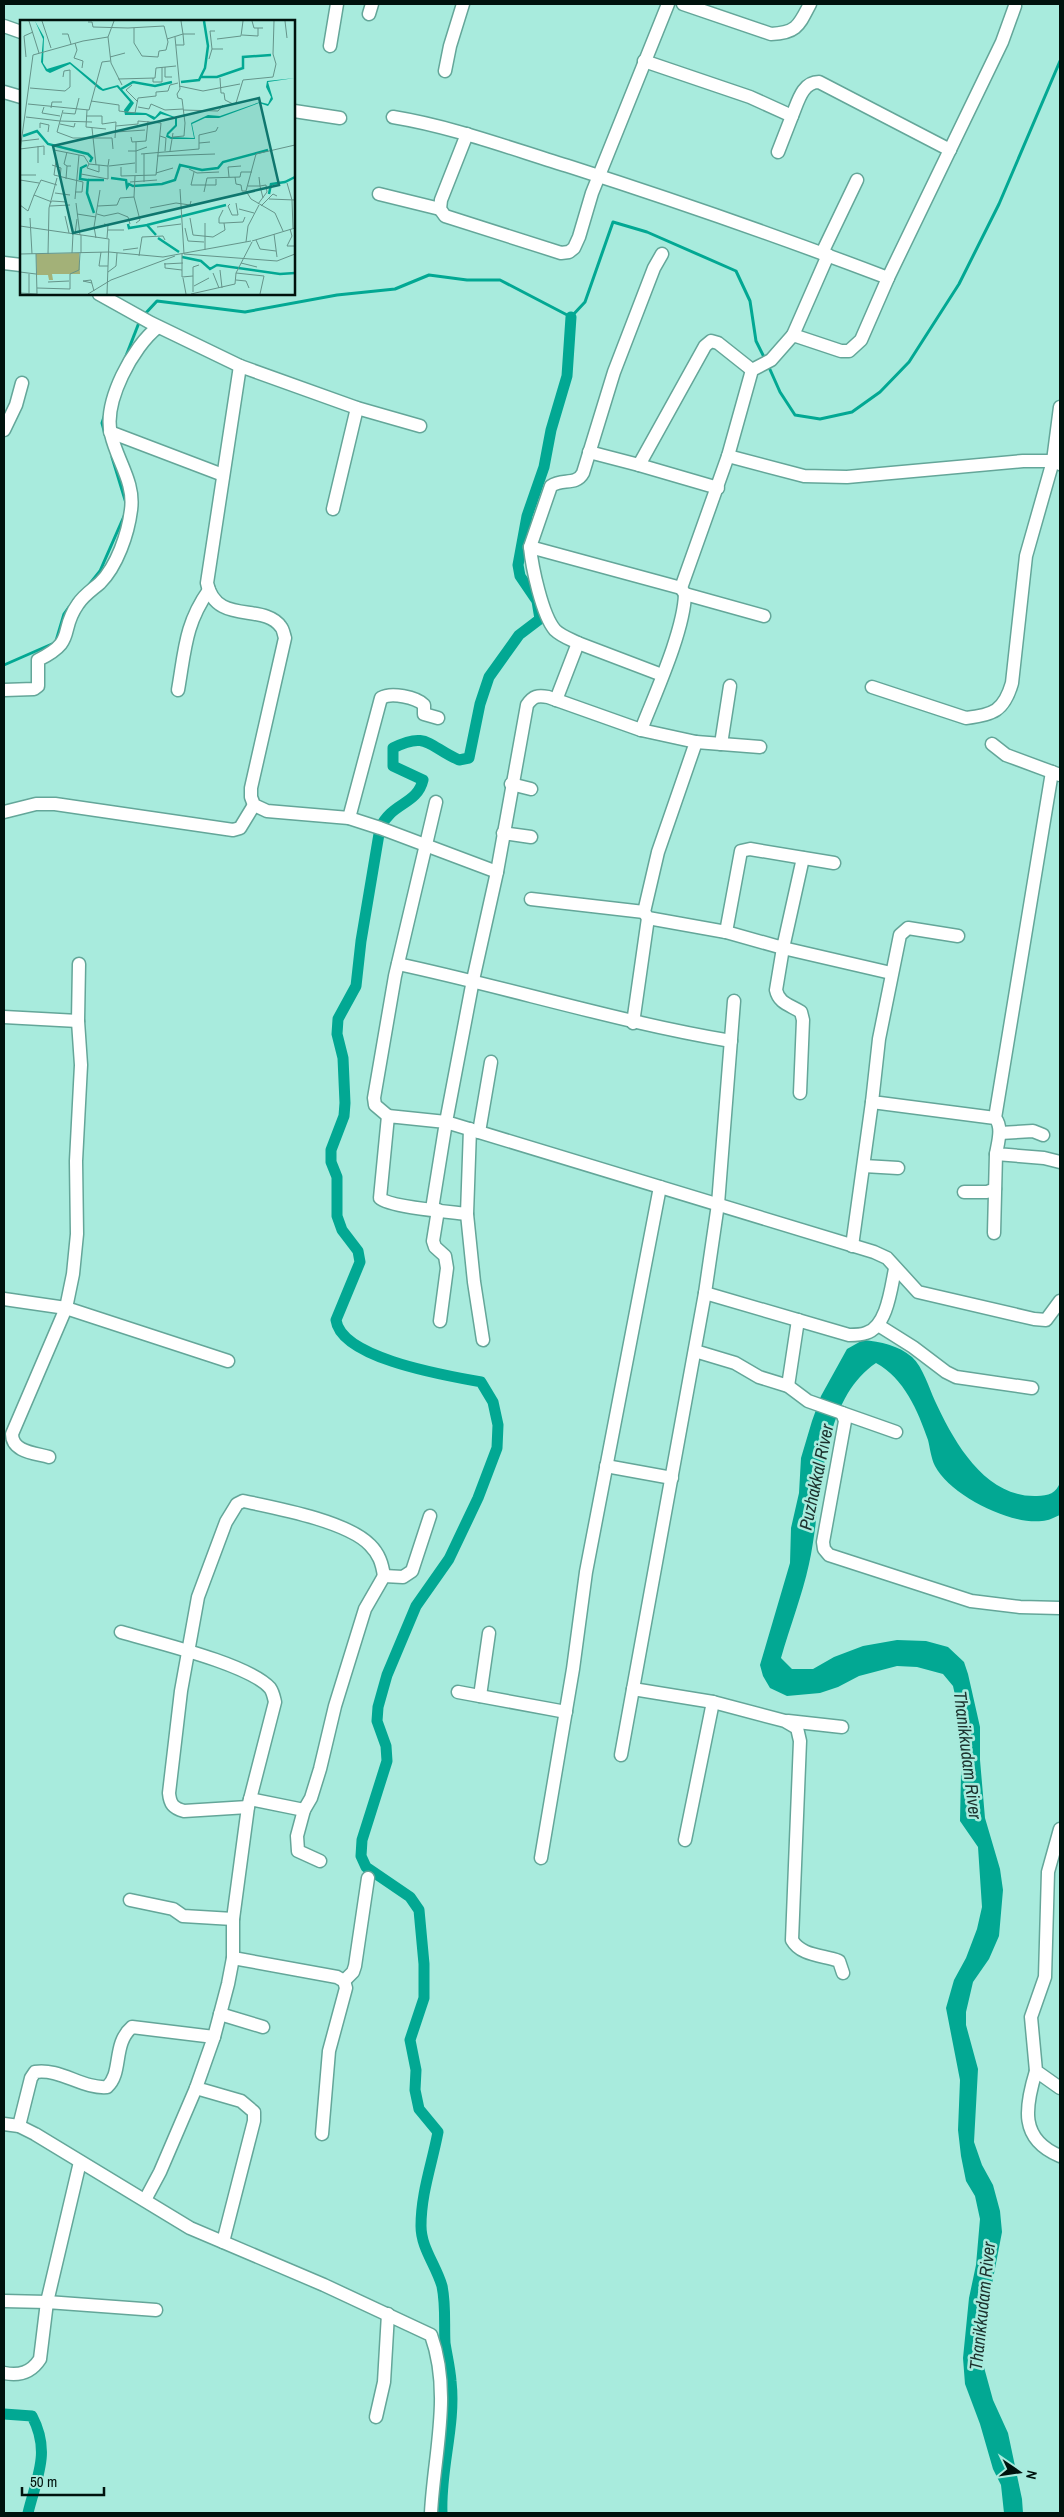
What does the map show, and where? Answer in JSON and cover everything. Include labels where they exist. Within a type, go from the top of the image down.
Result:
[{"type":"street","points":[[330,46],[337,4]]},
{"type":"street","points":[[446,71],[456,24],[463,4]]},
{"type":"street","points":[[467,134],[441,200],[440,209],[444,216],[561,253],[569,252],[574,248],[579,237],[598,176],[668,4]]},
{"type":"street","points":[[683,4],[771,34],[783,34],[797,27],[810,4]]},
{"type":"street","points":[[793,335],[841,351],[849,351],[856,346],[1002,42],[1015,6]]},
{"type":"street","points":[[4,26],[20,32]]},
{"type":"street","points":[[644,62],[750,97],[792,116]]},
{"type":"street","points":[[778,152],[805,87],[811,82],[819,82],[950,150]]},
{"type":"street","points":[[4,92],[20,97]]},
{"type":"street","points":[[295,111],[340,118]]},
{"type":"street","points":[[393,116],[467,134],[598,176],[825,254],[888,278]]},
{"type":"street","points":[[641,730],[662,675],[684,603],[683,591],[718,488],[755,369],[771,360],[793,335],[857,180]]},
{"type":"street","points":[[378,194],[440,209]]},
{"type":"street","points":[[662,254],[654,268],[614,372],[580,480],[557,482],[551,486],[530,547],[536,583],[549,621],[560,634],[578,643],[662,675]]},
{"type":"street","points":[[4,262],[19,264]]},
{"type":"street","points":[[103,295],[124,300],[134,313],[155,325],[240,366],[357,408],[420,426]]},
{"type":"street","points":[[4,690],[34,689],[38,686],[38,660],[56,651],[62,645],[74,609],[108,572],[118,552],[128,527],[132,495],[110,432],[111,407],[130,360],[155,325]]},
{"type":"street","points":[[639,465],[705,346],[711,341],[718,343],[755,369]]},
{"type":"street","points":[[240,366],[207,583],[210,597],[222,606],[269,618],[281,626],[285,638],[250,788],[254,806]]},
{"type":"street","points":[[4,430],[16,405],[22,382]]},
{"type":"street","points":[[872,687],[966,718],[979,717],[1001,708],[1008,698],[1012,683],[1026,556],[1057,463],[1060,407]]},
{"type":"street","points":[[332,509],[357,408]]},
{"type":"street","points":[[110,432],[223,475]]},
{"type":"street","points":[[589,452],[718,488]]},
{"type":"street","points":[[728,456],[804,476],[838,477],[1023,461],[1057,463]]},
{"type":"street","points":[[530,547],[764,616]]},
{"type":"street","points":[[178,690],[189,623],[209,590]]},
{"type":"street","points":[[556,700],[578,643]]},
{"type":"street","points":[[721,744],[730,686]]},
{"type":"street","points":[[349,818],[381,698],[390,694],[416,700],[424,705],[424,714],[438,718]]},
{"type":"street","points":[[440,1321],[447,1268],[445,1256],[435,1248],[433,1241],[446,1122],[527,705],[532,698],[538,696],[556,700],[641,730],[696,742],[760,747]]},
{"type":"street","points":[[633,1023],[646,915],[658,852],[696,742]]},
{"type":"street","points":[[992,744],[1006,755],[1056,773],[995,1118]]},
{"type":"street","points":[[511,784],[532,789]]},
{"type":"street","points":[[436,802],[398,964],[374,1098],[378,1110],[388,1116],[446,1122],[852,1246],[887,1258],[918,1292],[1034,1319],[1046,1320],[1057,1308],[1060,1301]]},
{"type":"street","points":[[4,812],[36,804],[55,804],[233,830],[240,828],[254,806]]},
{"type":"street","points":[[254,806],[267,811],[349,818],[496,872]]},
{"type":"street","points":[[503,833],[531,837]]},
{"type":"street","points":[[726,932],[741,851],[750,850],[834,863]]},
{"type":"street","points":[[800,1093],[803,1020],[801,1012],[785,1004],[777,997],[776,990],[783,948],[804,858]]},
{"type":"street","points":[[531,899],[646,915],[726,932],[891,974]]},
{"type":"street","points":[[852,1246],[864,1166],[879,1039],[891,974],[904,930],[921,928],[958,936]]},
{"type":"street","points":[[49,1457],[16,1447],[12,1442],[12,1434],[66,1308],[78,1234],[76,1160],[81,1065],[78,1021],[79,964]]},
{"type":"street","points":[[398,964],[473,980],[633,1023],[731,1040]]},
{"type":"street","points":[[621,1755],[705,1293],[718,1204],[734,1000]]},
{"type":"street","points":[[4,1017],[78,1021]]},
{"type":"street","points":[[483,1340],[474,1282],[467,1214],[475,1131],[491,1062]]},
{"type":"street","points":[[872,1102],[995,1118],[999,1122],[1000,1133],[996,1154],[994,1234]]},
{"type":"street","points":[[388,1116],[380,1198],[387,1202],[467,1214]]},
{"type":"street","points":[[1000,1133],[1033,1131],[1043,1135]]},
{"type":"street","points":[[996,1154],[1044,1158],[1060,1162]]},
{"type":"street","points":[[864,1166],[898,1168]]},
{"type":"street","points":[[541,1858],[566,1712],[586,1572],[660,1187]]},
{"type":"street","points":[[964,1192],[987,1192],[995,1188]]},
{"type":"street","points":[[705,1293],[850,1335],[867,1333],[878,1325],[888,1300],[895,1269]]},
{"type":"street","points":[[4,1299],[66,1308],[228,1361]]},
{"type":"street","points":[[788,1386],[798,1320]]},
{"type":"street","points":[[878,1325],[913,1346],[946,1372],[956,1377],[1032,1388]]},
{"type":"street","points":[[695,1351],[735,1363],[759,1377],[788,1386],[808,1401],[896,1432]]},
{"type":"street","points":[[842,1414],[844,1427],[838,1446],[823,1542],[824,1549],[829,1555],[971,1601],[1020,1607],[1060,1608]]},
{"type":"street","points":[[606,1466],[672,1478]]},
{"type":"street","points":[[304,1810],[249,1803],[184,1811],[176,1809],[170,1803],[169,1793],[181,1691],[202,1589],[226,1522],[237,1504],[243,1500],[342,1527],[369,1544],[381,1559],[384,1576],[365,1609],[336,1706],[320,1769],[311,1798],[304,1810],[297,1836],[298,1851],[320,1861]]},
{"type":"street","points":[[384,1576],[403,1577],[412,1571],[430,1516]]},
{"type":"street","points":[[121,1632],[225,1663],[263,1682],[272,1690],[275,1702],[249,1803],[233,1919],[233,1958],[214,2037],[196,2088],[160,2172],[145,2200]]},
{"type":"street","points":[[480,1696],[489,1633]]},
{"type":"street","points":[[633,1689],[713,1702],[785,1721],[842,1727]]},
{"type":"street","points":[[458,1692],[566,1712]]},
{"type":"street","points":[[685,1840],[713,1702]]},
{"type":"street","points":[[785,1721],[797,1728],[800,1741],[792,1940],[796,1947],[804,1951],[839,1961],[842,1964],[843,1973]]},
{"type":"street","points":[[1060,1829],[1048,1872],[1045,1977],[1031,2017],[1036,2072],[1028,2097],[1028,2124],[1036,2139],[1051,2152],[1060,2156]]},
{"type":"street","points":[[344,1981],[353,1972],[355,1966],[368,1878]]},
{"type":"street","points":[[130,1900],[174,1909],[184,1916],[233,1919]]},
{"type":"street","points":[[233,1958],[337,1977],[344,1981],[346,1988],[329,2051],[322,2134]]},
{"type":"street","points":[[220,2014],[263,2027]]},
{"type":"street","points":[[19,2126],[31,2078],[35,2072],[42,2071],[69,2077],[98,2088],[107,2087],[114,2076],[118,2051],[126,2033],[132,2027],[214,2037]]},
{"type":"street","points":[[1036,2072],[1060,2088]]},
{"type":"street","points":[[196,2088],[241,2101],[254,2112],[254,2121],[223,2242]]},
{"type":"street","points":[[4,2124],[19,2126],[190,2228],[388,2314],[431,2335],[437,2350],[442,2426],[433,2476],[431,2513]]},
{"type":"street","points":[[4,2373],[14,2375],[26,2372],[35,2367],[40,2359],[46,2302],[80,2162]]},
{"type":"street","points":[[4,2301],[156,2310]]},
{"type":"street","points":[[376,2417],[384,2382],[388,2314]]},
{"type":"water","points":[[863,1340],[895,1347],[907,1353],[916,1361],[923,1372],[943,1417],[962,1450],[987,1478],[1002,1488],[1018,1494],[1037,1496],[1052,1493],[1057,1489],[1060,1482],[1060,1515],[1044,1521],[1014,1518],[982,1506],[967,1497],[943,1477],[935,1466],[924,1429],[909,1396],[895,1377],[876,1363],[857,1380],[843,1402],[833,1427],[821,1483],[809,1564],[781,1658],[792,1669],[813,1669],[834,1657],[863,1646],[897,1640],[926,1641],[948,1647],[964,1662],[968,1674],[980,1727],[980,1760],[985,1818],[1000,1869],[1003,1890],[999,1936],[989,1959],[973,1982],[966,2012],[966,2025],[978,2069],[974,2142],[982,2165],[993,2185],[1000,2211],[1002,2232],[983,2331],[982,2360],[993,2400],[1008,2433],[1022,2499],[1023,2513],[1004,2513],[1001,2485],[993,2469],[980,2424],[965,2384],[963,2358],[969,2298],[976,2265],[980,2219],[975,2196],[966,2181],[961,2156],[958,2130],[960,2080],[946,2008],[954,1980],[966,1958],[977,1929],[982,1907],[978,1847],[960,1821],[962,1727],[953,1686],[943,1674],[917,1667],[897,1666],[859,1676],[838,1687],[820,1693],[787,1696],[770,1688],[763,1676],[760,1665],[790,1563],[791,1528],[799,1493],[801,1458],[812,1421],[821,1396],[847,1349]]},
{"type":"waterway","points":[[768,365],[780,392],[795,415],[820,419],[852,412],[880,392],[909,362],[959,284],[999,204],[1060,61]]},
{"type":"waterway","points":[[144,315],[157,301],[245,312],[337,295],[395,289],[429,275],[467,280],[500,280],[571,317],[585,302],[613,222],[647,232],[736,271],[750,301],[756,341],[765,359]]},
{"type":"waterway","points":[[442,2513],[443,2480],[450,2430],[452,2398],[451,2376],[445,2343],[442,2286],[423,2242],[421,2226],[425,2190],[438,2132],[419,2109],[415,2090],[416,2070],[410,2040],[424,1998],[424,1964],[419,1910],[410,1897],[366,1867],[361,1856],[362,1840],[387,1761],[386,1746],[377,1721],[378,1707],[387,1675],[416,1606],[449,1559],[478,1498],[497,1448],[498,1425],[493,1402],[481,1382],[422,1370],[376,1355],[356,1345],[342,1334],[336,1320],[360,1262],[358,1251],[342,1230],[337,1216],[337,1177],[331,1162],[331,1150],[344,1116],[345,1103],[343,1058],[337,1034],[338,1019],[356,986],[361,941],[380,828],[391,813],[415,794],[423,780],[393,766],[393,748],[404,743],[421,741],[427,742],[459,760],[469,758],[480,704],[489,677],[519,635],[540,619],[537,601],[520,576],[518,565],[527,516],[544,467],[551,430],[567,376],[571,317]]},
{"type":"waterway","points":[[126,356],[140,320]]},
{"type":"waterway","points":[[105,414],[102,423],[105,434]]},
{"type":"waterway","points":[[112,457],[126,503]]},
{"type":"waterway","points":[[88,586],[100,571],[125,514]]},
{"type":"waterway","points":[[56,641],[64,614],[69,607]]},
{"type":"waterway","points":[[4,665],[52,644]]},
{"type":"waterway","points":[[4,2414],[32,2416],[41,2441],[38,2476],[28,2513]]},
{"type":"water label","name":"Puzhakkal River","points":[[816,1477]]},
{"type":"water label","name":"Thanikkudam River","points":[[968,1755]]},
{"type":"water label","name":"Thanikkudam River","points":[[982,2306]]}]
